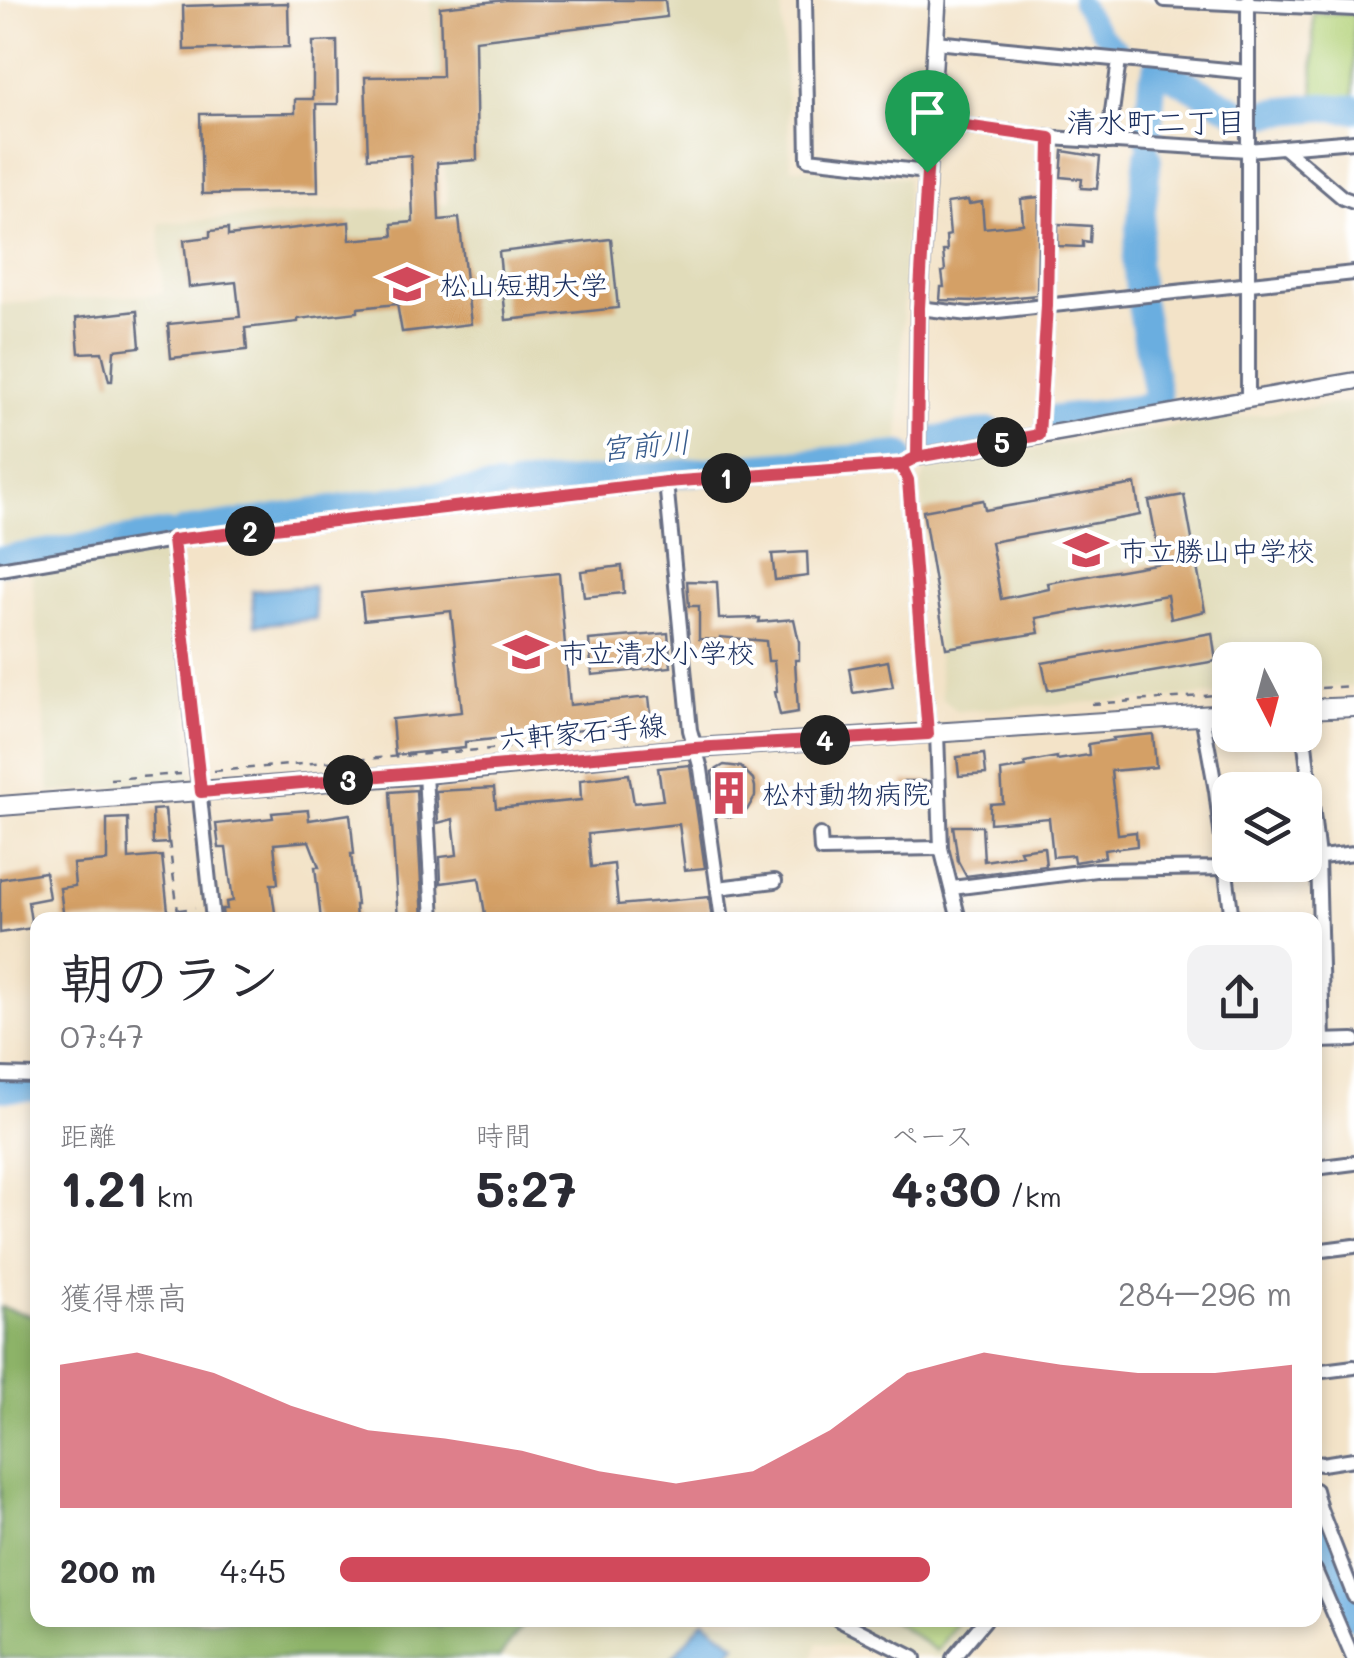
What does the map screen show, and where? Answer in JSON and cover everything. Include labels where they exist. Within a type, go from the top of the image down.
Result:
[{"type":"main road","points":[[1322,709],[1354,706]]},
{"type":"main road","name":"六軒家石手線","points":[[0,806],[425,774],[695,748],[1212,715]]},
{"type":"street","points":[[805,0],[808,159],[927,172]]},
{"type":"street","points":[[917,457],[919,308],[938,0]]},
{"type":"street","points":[[1165,0],[1354,10]]},
{"type":"street","points":[[1248,3],[1248,400]]},
{"type":"street","points":[[935,42],[1248,72]]},
{"type":"street","points":[[1108,142],[1119,60]]},
{"type":"street","points":[[930,121],[1050,138],[1248,150],[1354,140]]},
{"type":"street","points":[[1039,435],[1047,305],[1050,138]]},
{"type":"street","points":[[1283,147],[1342,198],[1354,202]]},
{"type":"street","points":[[919,308],[969,314],[1354,273]]},
{"type":"street","points":[[0,569],[173,540],[666,482],[901,465],[917,457],[1354,380]]},
{"type":"street","points":[[901,465],[908,480],[941,848],[957,912]]},
{"type":"street","points":[[666,482],[690,730],[701,769],[721,912]]},
{"type":"street","points":[[173,540],[212,912]]},
{"type":"street","points":[[1202,716],[1212,772]]},
{"type":"street","points":[[425,774],[433,912]]},
{"type":"street","points":[[820,835],[821,850],[941,848]]},
{"type":"street","points":[[1322,857],[1354,853]]},
{"type":"street","points":[[952,888],[1096,870],[1212,868]]},
{"type":"street","points":[[718,888],[775,881]]},
{"type":"street","points":[[1227,882],[1231,912]]},
{"type":"street","points":[[1312,882],[1313,912]]},
{"type":"street","points":[[1322,1041],[1354,1040]]},
{"type":"street","points":[[0,1075],[30,1076]]},
{"type":"street","points":[[1322,1167],[1354,1163]]},
{"type":"street","points":[[1322,1250],[1354,1246]]},
{"type":"street","points":[[1322,1371],[1354,1367]]},
{"type":"street","points":[[1322,1464],[1354,1458]]},
{"type":"street","points":[[1322,1514],[1354,1596]]},
{"type":"street","points":[[1322,1586],[1353,1658]]},
{"type":"street","points":[[853,1627],[914,1658]]},
{"type":"street","points":[[954,1658],[979,1627]]},
{"type":"path","points":[[1322,688],[1354,686]]},
{"type":"path","points":[[165,809],[178,910],[201,912]]},
{"type":"shaded area","points":[[430,0],[781,0],[791,167],[907,178],[899,449],[0,545],[0,304],[163,294],[159,223],[448,204]]},
{"type":"shaded area","points":[[1352,402],[1354,686],[1322,688],[1322,642],[1212,642],[1212,695],[957,711],[942,698],[921,485],[926,469],[1099,437]]},
{"type":"shaded area","points":[[173,549],[193,780],[50,793],[31,562]]},
{"type":"shaded area","points":[[464,1627],[971,1627],[944,1658],[818,1643],[813,1658],[408,1658]]},
{"type":"green space","points":[[1313,13],[1354,14],[1354,104],[1314,102]]},
{"type":"green space","points":[[0,1307],[30,1315],[30,1627],[521,1627],[499,1658],[0,1658]]},
{"type":"green space","points":[[902,1627],[953,1627],[937,1651]]},
{"type":"water","points":[[313,586],[316,619],[255,625],[252,591]]},
{"type":"water","points":[[698,1627],[713,1627],[736,1645],[725,1658],[672,1658]]},
{"type":"building","points":[[506,0],[665,0],[667,17],[475,40],[477,160],[437,163],[439,220],[459,218],[471,324],[402,332],[397,304],[358,308],[358,312],[245,328],[247,350],[171,358],[168,324],[240,317],[236,282],[189,287],[184,240],[210,237],[210,231],[228,229],[228,236],[349,222],[350,240],[393,236],[392,224],[413,222],[411,155],[368,158],[365,77],[442,76],[440,7]]},
{"type":"building","points":[[288,3],[289,47],[184,50],[183,6]]},
{"type":"building","points":[[337,41],[338,104],[316,104],[318,192],[202,194],[200,114],[295,113],[295,99],[313,99],[313,42]]},
{"type":"building","points":[[1063,151],[1100,157],[1097,189],[1081,188],[1082,179],[1061,177]]},
{"type":"building","points":[[1039,197],[1037,295],[940,300],[945,271],[943,251],[947,251],[946,236],[950,235],[947,203],[982,202],[984,228],[1023,224],[1021,199]]},
{"type":"building","points":[[1058,224],[1091,226],[1090,242],[1083,241],[1083,247],[1058,246]]},
{"type":"building","points":[[611,239],[618,308],[506,320],[499,252]]},
{"type":"building","points":[[137,311],[140,347],[114,350],[109,381],[102,352],[79,353],[76,318]]},
{"type":"building","points":[[1135,484],[1140,515],[991,542],[1001,599],[1049,589],[1048,583],[1161,563],[1149,501],[1184,495],[1205,611],[1171,619],[1167,595],[1036,618],[1039,633],[946,648],[923,511],[983,500],[985,510]]},
{"type":"building","points":[[807,552],[808,576],[775,580],[772,554]]},
{"type":"building","points":[[622,566],[624,593],[584,597],[581,571]]},
{"type":"building","points":[[559,573],[570,705],[649,697],[652,723],[465,742],[465,748],[395,755],[392,719],[462,712],[451,611],[364,620],[361,593]]},
{"type":"building","points":[[687,581],[717,582],[719,619],[794,619],[799,642],[799,660],[795,660],[798,712],[780,715],[774,661],[768,661],[766,641],[699,639],[699,606],[689,606]]},
{"type":"building","points":[[668,633],[671,667],[592,675],[589,640]]},
{"type":"building","points":[[1212,633],[1212,662],[1048,690],[1042,663]]},
{"type":"building","points":[[888,661],[893,687],[853,693],[849,668]]},
{"type":"building","points":[[1153,734],[1156,767],[1111,771],[1118,834],[1136,832],[1137,846],[1104,850],[1105,857],[1074,862],[1073,855],[1053,857],[1049,818],[990,823],[990,804],[1003,803],[1001,771],[1057,757],[1089,755],[1088,744]]},
{"type":"building","points":[[984,754],[986,774],[959,776],[957,757]]},
{"type":"building","points":[[690,765],[705,868],[685,870],[679,824],[588,834],[591,867],[614,864],[618,905],[709,897],[711,912],[485,912],[479,878],[441,883],[440,857],[457,855],[453,819],[438,823],[436,791],[494,788],[496,808],[581,800],[580,780],[629,774],[634,803],[663,800],[658,768]]},
{"type":"building","name":"松村動物病院","points":[[724,765],[741,767],[755,787],[747,810],[732,817],[717,814],[712,772]]},
{"type":"building","points":[[904,781],[929,781],[929,803],[904,804]]},
{"type":"building","points":[[416,790],[423,912],[398,912],[390,792]]},
{"type":"building","points":[[165,809],[168,843],[153,844],[152,810]]},
{"type":"building","points":[[308,810],[309,820],[350,814],[355,912],[320,912],[315,867],[319,867],[309,841],[274,844],[278,884],[271,884],[275,912],[222,912],[227,909],[226,902],[233,901],[226,848],[219,848],[216,824],[273,818],[272,813]]},
{"type":"building","points":[[128,818],[129,859],[162,856],[168,912],[63,912],[60,888],[75,886],[73,864],[107,861],[107,819]]},
{"type":"building","points":[[953,826],[982,826],[984,861],[1044,847],[1046,866],[966,876],[958,861]]},
{"type":"building","points":[[45,872],[49,898],[28,902],[30,928],[0,933],[0,879]]},
{"type":"waterway","points":[[1080,2],[1103,35],[1119,48]]},
{"type":"waterway","points":[[1152,66],[1167,73]]},
{"type":"waterway","name":"宮前川","points":[[1155,74],[1167,73],[1239,112]]},
{"type":"waterway","name":"宮前川","points":[[1148,137],[1152,82]]},
{"type":"waterway","name":"宮前川","points":[[1256,114],[1323,107],[1354,109]]},
{"type":"waterway","name":"宮前川","points":[[1139,291],[1136,263],[1148,157]]},
{"type":"waterway","name":"宮前川","points":[[1051,420],[1159,406],[1141,305]]},
{"type":"waterway","name":"宮前川","points":[[934,440],[991,432]]},
{"type":"waterway","name":"宮前川","points":[[515,487],[900,455]]},
{"type":"waterway","name":"宮前川","points":[[389,501],[498,489]]},
{"type":"waterway","name":"宮前川","points":[[183,532],[377,503]]},
{"type":"waterway","name":"宮前川","points":[[0,560],[167,534]]},
{"type":"waterway","points":[[0,1088],[30,1088]]},
{"type":"waterway","points":[[1322,1541],[1354,1616]]},
{"type":"place","name":"松山短期大学","points":[[407,284]]},
{"type":"place","name":"市立勝山中学校","points":[[1086,550]]},
{"type":"place","name":"市立清水小学校","points":[[526,652]]},
{"type":"place","name":"松村動物病院","points":[[729,793]]},
{"type":"district","name":"清水町二丁目","points":[[1156,121]]},
{"type":"route","points":[[927,172],[919,308],[917,457],[901,465],[666,482],[173,540],[201,792],[695,748],[928,734],[908,480],[901,465],[917,457],[1039,435],[1047,305],[1050,138],[930,121],[927,172]]}]
